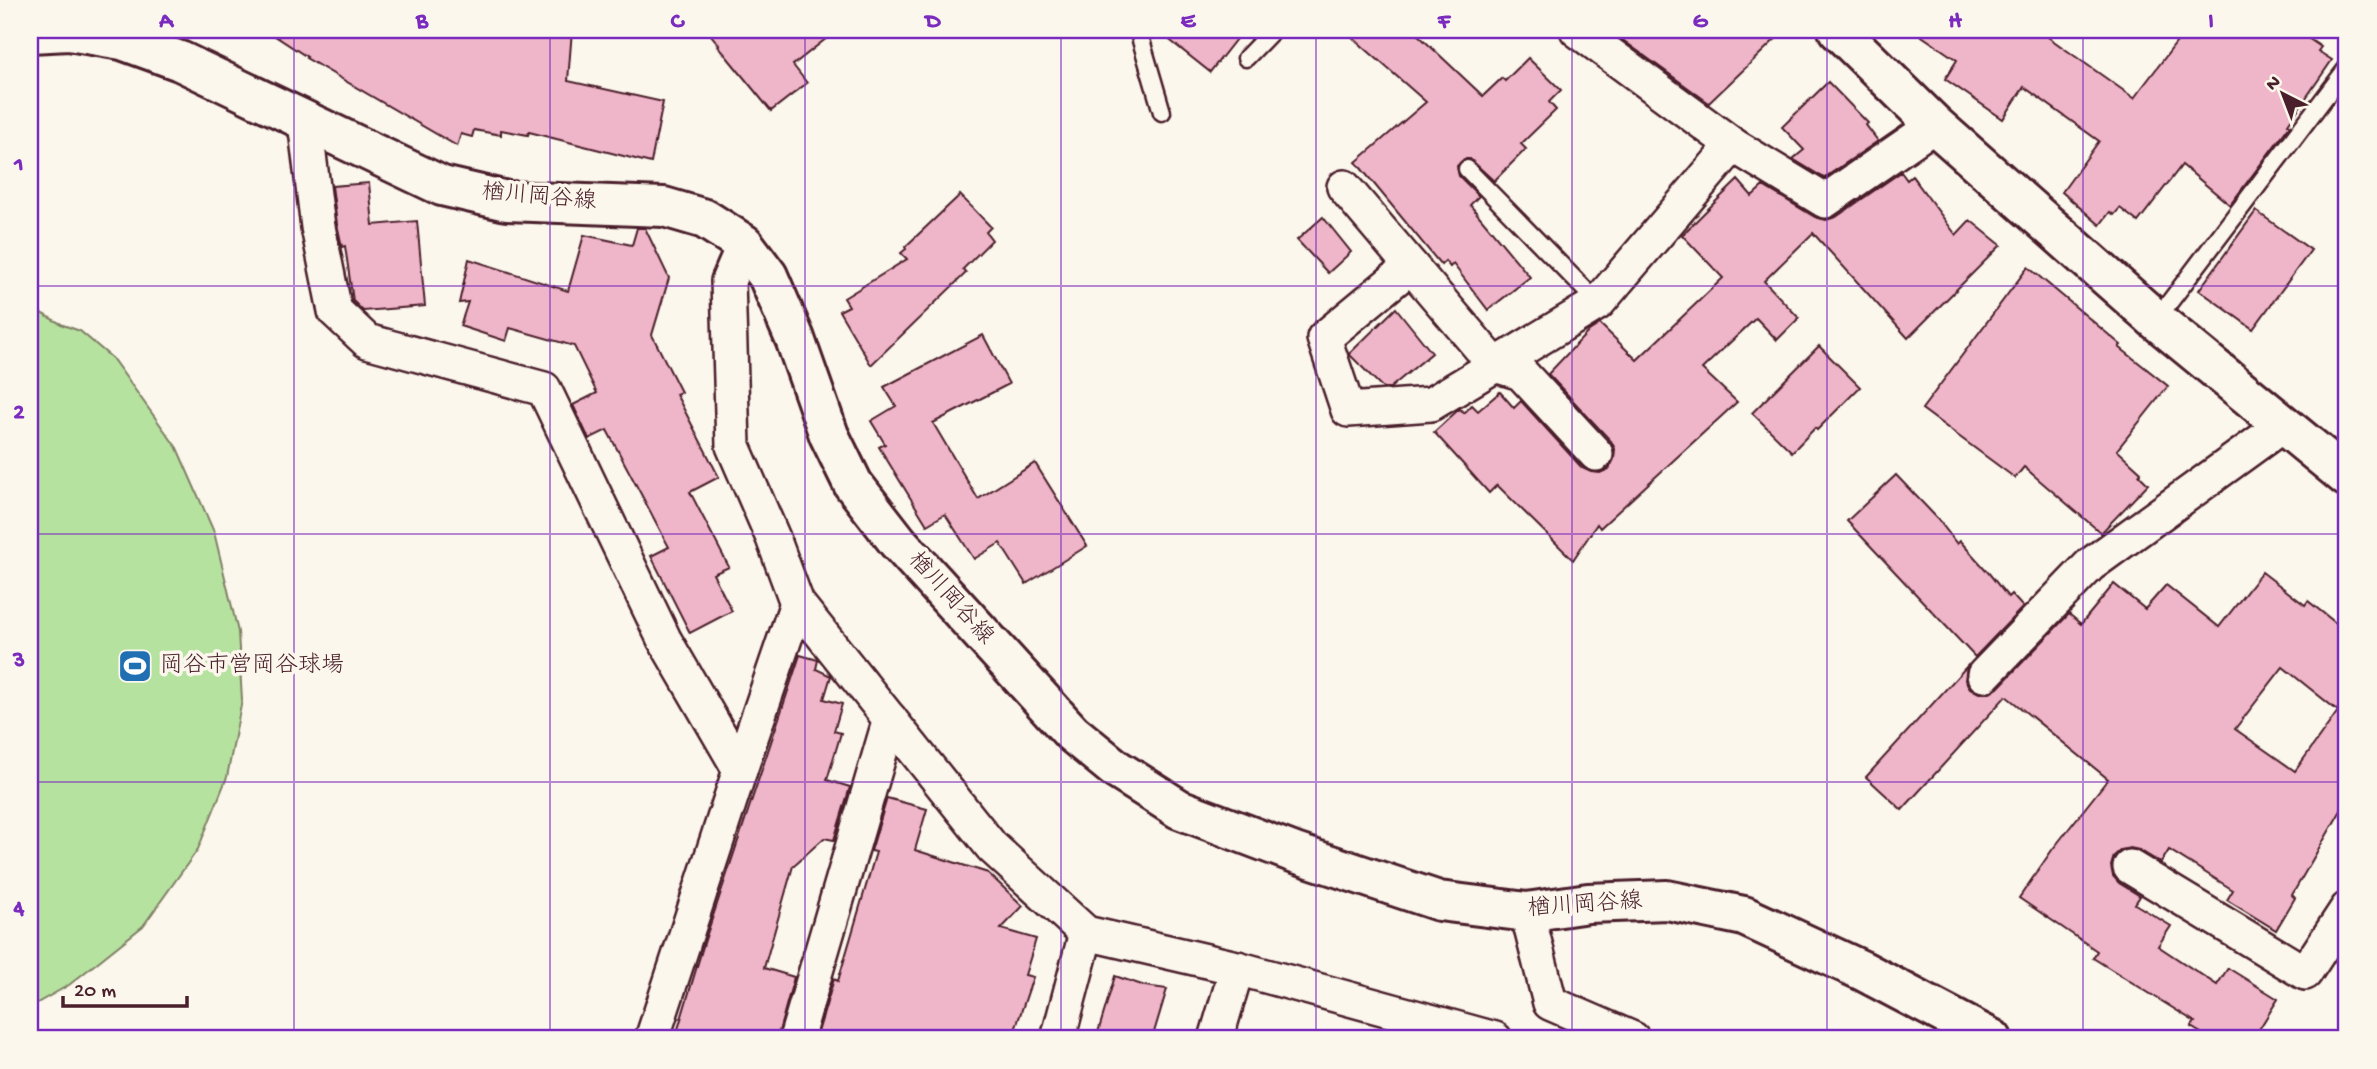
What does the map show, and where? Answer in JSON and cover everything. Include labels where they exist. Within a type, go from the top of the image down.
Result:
[{"type":"main road","name":"楢川岡谷線","points":[[30,33],[69,30],[122,40],[180,61],[442,186],[507,201],[664,207],[705,219],[744,244],[768,276],[795,339],[829,436],[853,484],[898,542],[1072,733],[1116,769],[1179,809],[1295,853],[1438,901],[1527,912],[1588,903],[1667,900],[1744,916],[1863,971],[1992,1039]]},
{"type":"main road","points":[[1838,30],[1935,125],[2156,320],[2347,477]]},
{"type":"street","points":[[1577,30],[1732,145],[1825,201],[1935,125]]},
{"type":"street","points":[[306,122],[318,227],[335,311],[367,341],[544,389],[664,639],[740,770]]},
{"type":"street","points":[[1411,266],[1324,338],[1348,410],[1431,404],[1598,303],[1732,145]]},
{"type":"street","points":[[1344,187],[1495,365],[1521,373],[1596,454]]},
{"type":"street","points":[[744,244],[728,281],[733,446],[773,538],[797,603],[992,847],[1086,933],[1237,968],[1495,1039]]},
{"type":"street","points":[[1984,675],[2090,565],[2283,425]]},
{"type":"street","points":[[652,1039],[797,603]]},
{"type":"street","points":[[796,1039],[890,719]]},
{"type":"street","points":[[2130,867],[2305,973],[2347,909]]},
{"type":"street","points":[[1527,912],[1550,1003],[1633,1039]]},
{"type":"street","points":[[1058,1039],[1086,933]]},
{"type":"street","points":[[1216,1039],[1237,968]]},
{"type":"lane","points":[[1138,30],[1161,111]]},
{"type":"lane","points":[[1246,58],[1273,30]]},
{"type":"lane","points":[[2156,320],[2347,68]]},
{"type":"lane","points":[[1467,169],[1598,303]]},
{"type":"green space","name":"岡谷市営岡谷球場","points":[[30,307],[80,331],[112,358],[177,448],[214,532],[238,632],[242,700],[227,777],[198,849],[143,926],[69,985],[30,1007]]},
{"type":"building","points":[[266,30],[572,30],[568,81],[663,102],[651,163],[529,132],[528,135],[501,130],[501,135],[474,130],[472,137],[461,134],[457,146],[306,58]]},
{"type":"building","points":[[707,30],[837,30],[793,65],[807,83],[771,111]]},
{"type":"building","points":[[1157,30],[1243,30],[1210,72]]},
{"type":"building","points":[[1344,30],[1413,30],[1483,96],[1502,78],[1505,81],[1528,58],[1561,90],[1549,102],[1556,110],[1521,144],[1526,149],[1494,181],[1470,159],[1464,159],[1457,166],[1459,176],[1479,196],[1470,205],[1530,277],[1488,310],[1453,264],[1450,267],[1445,261],[1441,265],[1356,162],[1426,102]]},
{"type":"building","points":[[1609,30],[1785,30],[1709,103]]},
{"type":"building","points":[[1913,30],[2038,30],[2134,98],[2186,30],[2296,30],[2321,47],[2318,51],[2332,60],[2288,124],[2290,125],[2230,205],[2182,165],[2138,222],[2120,208],[2114,215],[2110,212],[2100,225],[2062,192],[2099,141],[2024,87],[2003,119],[1945,79],[1957,60]]},
{"type":"building","points":[[1828,82],[1868,123],[1866,125],[1878,141],[1824,178],[1793,159],[1804,150],[1782,127]]},
{"type":"building","points":[[1901,172],[1907,180],[1912,176],[1956,235],[1970,220],[2001,245],[1908,338],[1813,233],[1764,281],[1799,318],[1777,340],[1756,318],[1702,369],[1737,402],[1600,528],[1597,524],[1573,560],[1497,485],[1489,493],[1434,432],[1458,410],[1464,413],[1472,405],[1478,411],[1500,392],[1514,408],[1521,401],[1582,468],[1600,473],[1609,469],[1615,449],[1611,441],[1548,374],[1589,331],[1600,324],[1637,360],[1723,278],[1682,235],[1738,180],[1752,196],[1763,186],[1815,217],[1826,220],[1836,217]]},
{"type":"building","points":[[369,183],[373,225],[417,221],[425,306],[363,311],[353,301],[332,186]]},
{"type":"building","points":[[960,195],[991,227],[986,232],[992,240],[963,269],[966,273],[871,365],[839,311],[849,306],[844,298],[907,259],[901,253],[905,247]]},
{"type":"building","points":[[2256,211],[2311,250],[2253,329],[2199,290]]},
{"type":"building","points":[[1323,217],[1351,252],[1328,273],[1297,240]]},
{"type":"building","points":[[637,228],[645,228],[669,278],[652,335],[681,392],[676,394],[719,477],[690,492],[729,567],[713,574],[732,611],[690,633],[651,556],[669,547],[607,430],[589,439],[573,405],[597,393],[574,346],[510,328],[506,341],[460,326],[468,302],[459,303],[469,259],[568,291],[584,235],[632,245]]},
{"type":"building","points":[[2028,267],[2168,386],[2117,450],[2141,472],[2139,475],[2148,484],[2101,533],[2024,467],[2015,478],[1922,409]]},
{"type":"building","points":[[1396,308],[1432,353],[1390,388],[1383,388],[1349,354]]},
{"type":"building","points":[[983,335],[1009,384],[933,423],[978,499],[1035,463],[1087,546],[1026,584],[1000,543],[974,559],[945,514],[927,525],[879,447],[885,444],[871,421],[896,406],[884,387]]},
{"type":"building","points":[[1819,346],[1860,387],[1792,452],[1752,413]]},
{"type":"building","points":[[1896,475],[1937,518],[1957,544],[1960,541],[2008,597],[2011,594],[2023,607],[1975,657],[1847,521]]},
{"type":"building","points":[[2262,572],[2305,605],[2308,601],[2347,632],[2347,800],[2292,895],[2295,898],[2276,930],[2227,900],[2233,890],[2169,850],[2161,863],[2139,850],[2121,850],[2114,856],[2111,866],[2113,876],[2119,883],[2140,896],[2135,904],[2171,926],[2158,946],[2217,985],[2228,968],[2278,999],[2253,1039],[2211,1039],[2191,1027],[2195,1022],[2093,958],[2097,951],[2019,898],[2052,850],[2108,779],[2006,696],[1902,810],[1866,777],[1967,666],[1965,680],[1970,688],[1979,693],[1990,693],[1998,688],[2069,614],[2081,624],[2114,584],[2145,609],[2166,585],[2219,627]],"holes":[[[2283,667],[2338,711],[2295,771],[2235,729]]]},
{"type":"building","points":[[800,655],[818,660],[816,669],[831,676],[824,699],[842,704],[834,731],[841,733],[827,780],[850,787],[834,840],[824,838],[793,866],[764,968],[794,977],[777,1039],[675,1039],[704,943]]},
{"type":"building","points":[[887,798],[927,809],[915,850],[988,873],[1023,906],[1001,929],[1036,939],[1025,975],[1033,977],[1012,1039],[816,1039],[834,979],[838,981],[876,852],[871,851]]},
{"type":"building","points":[[1115,976],[1145,986],[1167,989],[1152,1039],[1096,1039]]},
{"type":"place","name":"岡谷市営岡谷球場","points":[[135,666]]}]
